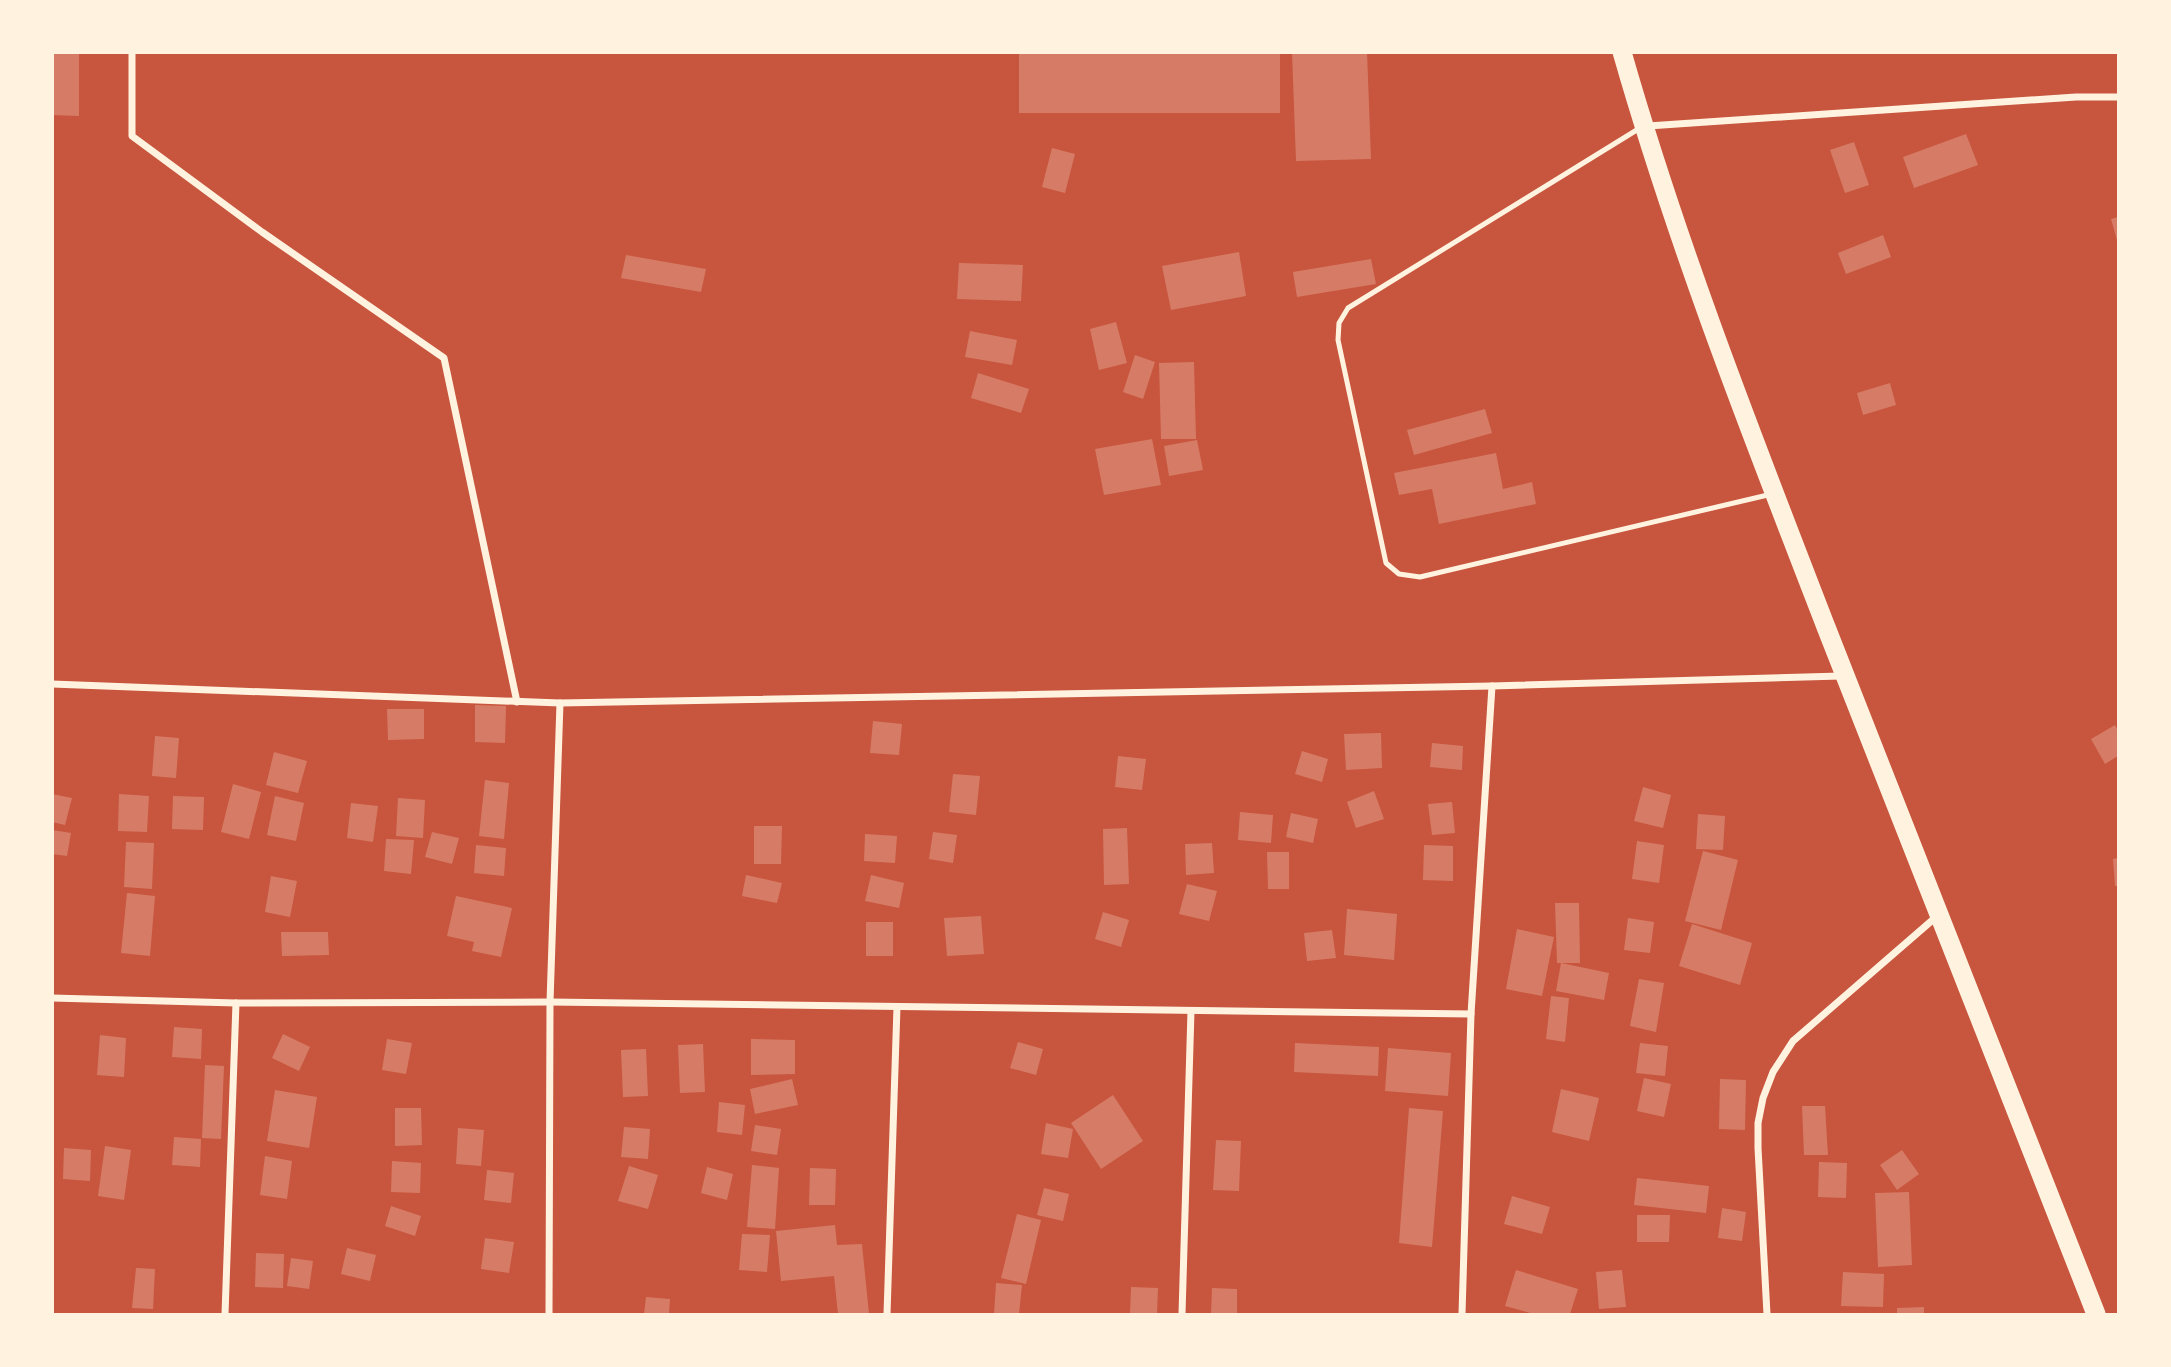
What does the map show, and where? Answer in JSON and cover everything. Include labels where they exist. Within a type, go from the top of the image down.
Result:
[{"type":"highway","points":[[1622,52],[1643,127],[1677,227],[1774,494],[2096,1314]]},
{"type":"street","points":[[132,52],[132,136],[262,232],[444,358],[517,702]]},
{"type":"street","points":[[1643,127],[2076,97],[2119,97]]},
{"type":"street","points":[[52,684],[559,703],[1492,686],[1846,676]]},
{"type":"street","points":[[1462,1314],[1471,1014],[1492,686]]},
{"type":"street","points":[[549,1314],[550,1002],[559,703]]},
{"type":"street","points":[[1767,1314],[1758,1123],[1763,1098],[1773,1072],[1793,1041],[1939,914]]},
{"type":"street","points":[[52,998],[236,1003],[550,1002],[1471,1014]]},
{"type":"street","points":[[225,1314],[236,1003]]},
{"type":"street","points":[[887,1314],[897,1007]]},
{"type":"street","points":[[1182,1314],[1191,1011]]},
{"type":"lane","points":[[1643,127],[1348,309],[1339,323],[1338,340],[1386,563],[1399,574],[1420,577],[1774,494]]},
{"type":"building","points":[[52,52],[79,52],[79,116],[52,115]]},
{"type":"building","points":[[1019,52],[1280,52],[1280,113],[1019,113]]},
{"type":"building","points":[[1292,52],[1367,52],[1371,159],[1296,161]]},
{"type":"building","points":[[1966,134],[1978,165],[1914,188],[1903,157]]},
{"type":"building","points":[[1854,142],[1869,185],[1845,193],[1830,150]]},
{"type":"building","points":[[1052,148],[1075,154],[1065,193],[1042,187]]},
{"type":"building","points":[[2118,217],[2118,244],[2111,219]]},
{"type":"building","points":[[1883,235],[1891,257],[1846,274],[1838,253]]},
{"type":"building","points":[[1239,252],[1246,296],[1171,310],[1162,266]]},
{"type":"building","points":[[626,255],[706,269],[701,292],[621,278]]},
{"type":"building","points":[[1371,259],[1376,284],[1297,297],[1293,272]]},
{"type":"building","points":[[959,263],[1023,265],[1021,301],[957,299]]},
{"type":"building","points":[[1116,322],[1127,363],[1099,370],[1090,329]]},
{"type":"building","points":[[970,331],[1017,340],[1012,365],[965,357]]},
{"type":"building","points":[[1135,355],[1155,362],[1143,399],[1123,392]]},
{"type":"building","points":[[1194,362],[1196,439],[1161,439],[1159,363]]},
{"type":"building","points":[[978,373],[1029,389],[1021,413],[971,398]]},
{"type":"building","points":[[1890,383],[1896,405],[1863,415],[1857,393]]},
{"type":"building","points":[[1485,409],[1492,433],[1414,455],[1407,430]]},
{"type":"building","points":[[1152,439],[1161,485],[1104,495],[1095,449]]},
{"type":"building","points":[[1197,440],[1203,470],[1169,476],[1164,446]]},
{"type":"building","points":[[1496,453],[1503,489],[1532,482],[1536,504],[1439,524],[1432,489],[1399,495],[1394,473]]},
{"type":"building","points":[[475,705],[506,706],[505,743],[475,742]]},
{"type":"building","points":[[387,709],[424,709],[424,739],[388,740]]},
{"type":"building","points":[[873,721],[902,724],[899,755],[870,753]]},
{"type":"building","points":[[2115,725],[2118,731],[2118,756],[2105,764],[2091,739]]},
{"type":"building","points":[[1381,733],[1382,768],[1346,770],[1344,734]]},
{"type":"building","points":[[155,736],[179,738],[176,778],[152,776]]},
{"type":"building","points":[[1432,743],[1463,746],[1462,770],[1430,767]]},
{"type":"building","points":[[1302,751],[1328,759],[1322,782],[1295,774]]},
{"type":"building","points":[[274,752],[307,761],[298,793],[266,785]]},
{"type":"building","points":[[1118,756],[1146,759],[1142,790],[1115,787]]},
{"type":"building","points":[[953,774],[980,776],[976,815],[949,812]]},
{"type":"building","points":[[485,780],[509,783],[504,839],[479,836]]},
{"type":"building","points":[[233,784],[261,792],[249,839],[221,832]]},
{"type":"building","points":[[1643,787],[1671,795],[1663,828],[1634,821]]},
{"type":"building","points":[[1374,791],[1384,819],[1356,828],[1347,802]]},
{"type":"building","points":[[52,794],[72,798],[65,825],[52,822]]},
{"type":"building","points":[[119,794],[149,796],[147,832],[118,831]]},
{"type":"building","points":[[173,796],[204,797],[203,830],[172,829]]},
{"type":"building","points":[[275,796],[304,803],[296,841],[267,835]]},
{"type":"building","points":[[398,798],[425,800],[423,838],[396,836]]},
{"type":"building","points":[[1452,802],[1455,833],[1432,835],[1428,804]]},
{"type":"building","points":[[351,803],[378,806],[373,842],[347,838]]},
{"type":"building","points":[[1240,812],[1273,815],[1271,843],[1238,840]]},
{"type":"building","points":[[1291,813],[1318,819],[1313,843],[1286,837]]},
{"type":"building","points":[[1698,814],[1725,816],[1723,850],[1696,849]]},
{"type":"building","points":[[754,826],[782,826],[781,864],[754,864]]},
{"type":"building","points":[[1127,828],[1129,884],[1104,885],[1103,829]]},
{"type":"building","points":[[52,830],[71,833],[67,856],[52,854]]},
{"type":"building","points":[[432,832],[459,838],[452,864],[425,857]]},
{"type":"building","points":[[933,832],[957,835],[953,863],[929,859]]},
{"type":"building","points":[[865,834],[897,836],[895,863],[864,861]]},
{"type":"building","points":[[386,839],[414,840],[411,874],[384,871]]},
{"type":"building","points":[[1637,841],[1664,845],[1659,883],[1632,879]]},
{"type":"building","points":[[126,842],[154,843],[152,889],[124,887]]},
{"type":"building","points":[[1212,843],[1214,873],[1186,875],[1185,844]]},
{"type":"building","points":[[476,845],[506,848],[504,876],[474,873]]},
{"type":"building","points":[[1424,845],[1453,846],[1453,881],[1423,880]]},
{"type":"building","points":[[1703,851],[1738,860],[1721,930],[1685,921]]},
{"type":"building","points":[[1267,852],[1289,852],[1289,889],[1268,889]]},
{"type":"building","points":[[2118,858],[2118,886],[2115,886],[2113,859]]},
{"type":"building","points":[[746,875],[782,883],[777,903],[742,896]]},
{"type":"building","points":[[871,875],[904,883],[899,908],[865,901]]},
{"type":"building","points":[[271,876],[297,881],[290,917],[265,912]]},
{"type":"building","points":[[1187,884],[1217,891],[1209,921],[1179,914]]},
{"type":"building","points":[[127,893],[155,896],[150,956],[121,953]]},
{"type":"building","points":[[456,896],[512,908],[501,957],[472,951],[474,942],[447,936]]},
{"type":"building","points":[[1555,903],[1579,903],[1580,963],[1557,963]]},
{"type":"building","points":[[1347,909],[1397,914],[1394,960],[1344,955]]},
{"type":"building","points":[[1103,912],[1129,920],[1121,947],[1095,939]]},
{"type":"building","points":[[981,916],[984,954],[947,956],[944,918]]},
{"type":"building","points":[[1628,918],[1654,922],[1650,953],[1624,950]]},
{"type":"building","points":[[866,922],[893,922],[893,956],[866,956]]},
{"type":"building","points":[[1692,924],[1752,943],[1740,985],[1679,966]]},
{"type":"building","points":[[1517,929],[1554,937],[1542,996],[1506,989]]},
{"type":"building","points":[[1332,930],[1336,958],[1307,961],[1304,933]]},
{"type":"building","points":[[281,932],[328,932],[329,955],[282,956]]},
{"type":"building","points":[[1561,963],[1609,973],[1604,1000],[1556,991]]},
{"type":"building","points":[[1639,979],[1664,983],[1656,1032],[1630,1026]]},
{"type":"building","points":[[1551,996],[1569,998],[1565,1042],[1546,1039]]},
{"type":"building","points":[[174,1027],[202,1029],[201,1059],[172,1057]]},
{"type":"building","points":[[283,1034],[310,1047],[299,1071],[272,1058]]},
{"type":"building","points":[[100,1035],[126,1038],[124,1077],[97,1075]]},
{"type":"building","points":[[387,1039],[412,1043],[406,1074],[382,1070]]},
{"type":"building","points":[[751,1039],[795,1040],[795,1074],[751,1075]]},
{"type":"building","points":[[1018,1042],[1043,1049],[1036,1075],[1010,1068]]},
{"type":"building","points":[[1295,1043],[1379,1047],[1378,1076],[1294,1072]]},
{"type":"building","points":[[1640,1043],[1668,1046],[1665,1076],[1636,1073]]},
{"type":"building","points":[[703,1044],[705,1092],[680,1093],[678,1045]]},
{"type":"building","points":[[1388,1048],[1451,1053],[1448,1096],[1385,1091]]},
{"type":"building","points":[[646,1049],[648,1096],[623,1097],[621,1050]]},
{"type":"building","points":[[205,1065],[224,1066],[221,1139],[202,1138]]},
{"type":"building","points":[[1644,1078],[1671,1084],[1664,1117],[1637,1111]]},
{"type":"building","points":[[792,1079],[798,1105],[755,1114],[750,1089]]},
{"type":"building","points":[[1720,1079],[1746,1080],[1745,1130],[1719,1129]]},
{"type":"building","points":[[1561,1089],[1599,1098],[1589,1141],[1552,1132]]},
{"type":"building","points":[[275,1090],[317,1097],[309,1148],[267,1141]]},
{"type":"building","points":[[1113,1095],[1143,1141],[1101,1169],[1071,1123]]},
{"type":"building","points":[[719,1102],[745,1105],[742,1135],[717,1132]]},
{"type":"building","points":[[1802,1106],[1825,1106],[1828,1155],[1804,1155]]},
{"type":"building","points":[[395,1108],[421,1108],[422,1145],[395,1146]]},
{"type":"building","points":[[1409,1108],[1443,1111],[1432,1247],[1399,1243]]},
{"type":"building","points":[[1046,1123],[1073,1129],[1068,1158],[1041,1154]]},
{"type":"building","points":[[755,1125],[781,1129],[777,1155],[751,1151]]},
{"type":"building","points":[[624,1127],[650,1129],[648,1159],[621,1157]]},
{"type":"building","points":[[458,1128],[484,1130],[481,1166],[456,1164]]},
{"type":"building","points":[[174,1137],[201,1139],[200,1167],[172,1165]]},
{"type":"building","points":[[1216,1140],[1241,1141],[1239,1191],[1213,1190]]},
{"type":"building","points":[[105,1146],[131,1150],[124,1200],[98,1196]]},
{"type":"building","points":[[64,1148],[91,1150],[90,1181],[63,1179]]},
{"type":"building","points":[[1902,1150],[1919,1174],[1897,1190],[1880,1165]]},
{"type":"building","points":[[265,1156],[292,1161],[287,1199],[260,1195]]},
{"type":"building","points":[[392,1161],[421,1163],[420,1193],[391,1192]]},
{"type":"building","points":[[1819,1162],[1847,1163],[1846,1198],[1818,1197]]},
{"type":"building","points":[[752,1165],[779,1168],[775,1229],[747,1227]]},
{"type":"building","points":[[629,1166],[658,1175],[648,1209],[618,1201]]},
{"type":"building","points":[[707,1167],[733,1174],[727,1200],[701,1193]]},
{"type":"building","points":[[810,1168],[836,1169],[835,1205],[809,1205]]},
{"type":"building","points":[[487,1170],[514,1173],[511,1203],[484,1200]]},
{"type":"building","points":[[1637,1178],[1709,1186],[1706,1213],[1634,1205]]},
{"type":"building","points":[[1044,1188],[1069,1194],[1063,1221],[1037,1215]]},
{"type":"building","points":[[1909,1192],[1912,1265],[1878,1267],[1875,1193]]},
{"type":"building","points":[[1512,1196],[1550,1207],[1542,1234],[1504,1224]]},
{"type":"building","points":[[391,1206],[421,1216],[415,1236],[385,1226]]},
{"type":"building","points":[[1722,1208],[1746,1212],[1742,1241],[1718,1238]]},
{"type":"building","points":[[1017,1214],[1041,1220],[1026,1284],[1001,1278]]},
{"type":"building","points":[[1637,1215],[1670,1215],[1669,1242],[1637,1242]]},
{"type":"building","points":[[835,1225],[837,1245],[862,1244],[869,1314],[838,1314],[834,1276],[781,1281],[776,1231]]},
{"type":"building","points":[[742,1234],[770,1235],[767,1272],[739,1270]]},
{"type":"building","points":[[485,1238],[514,1242],[509,1273],[481,1269]]},
{"type":"building","points":[[347,1248],[376,1255],[370,1281],[341,1274]]},
{"type":"building","points":[[256,1253],[284,1254],[283,1288],[255,1287]]},
{"type":"building","points":[[291,1258],[313,1261],[309,1289],[287,1286]]},
{"type":"building","points":[[136,1268],[155,1269],[153,1309],[132,1308]]},
{"type":"building","points":[[1516,1270],[1578,1289],[1570,1314],[1534,1314],[1505,1306]]},
{"type":"building","points":[[1622,1270],[1626,1307],[1599,1309],[1596,1272]]},
{"type":"building","points":[[1843,1272],[1884,1274],[1883,1307],[1841,1306]]},
{"type":"building","points":[[996,1283],[1022,1285],[1019,1314],[994,1314]]},
{"type":"building","points":[[1131,1287],[1158,1288],[1157,1314],[1130,1314]]},
{"type":"building","points":[[1212,1288],[1237,1289],[1237,1314],[1211,1314]]},
{"type":"building","points":[[646,1297],[670,1299],[669,1314],[644,1314]]},
{"type":"building","points":[[1924,1307],[1924,1314],[1897,1314],[1897,1308]]}]
